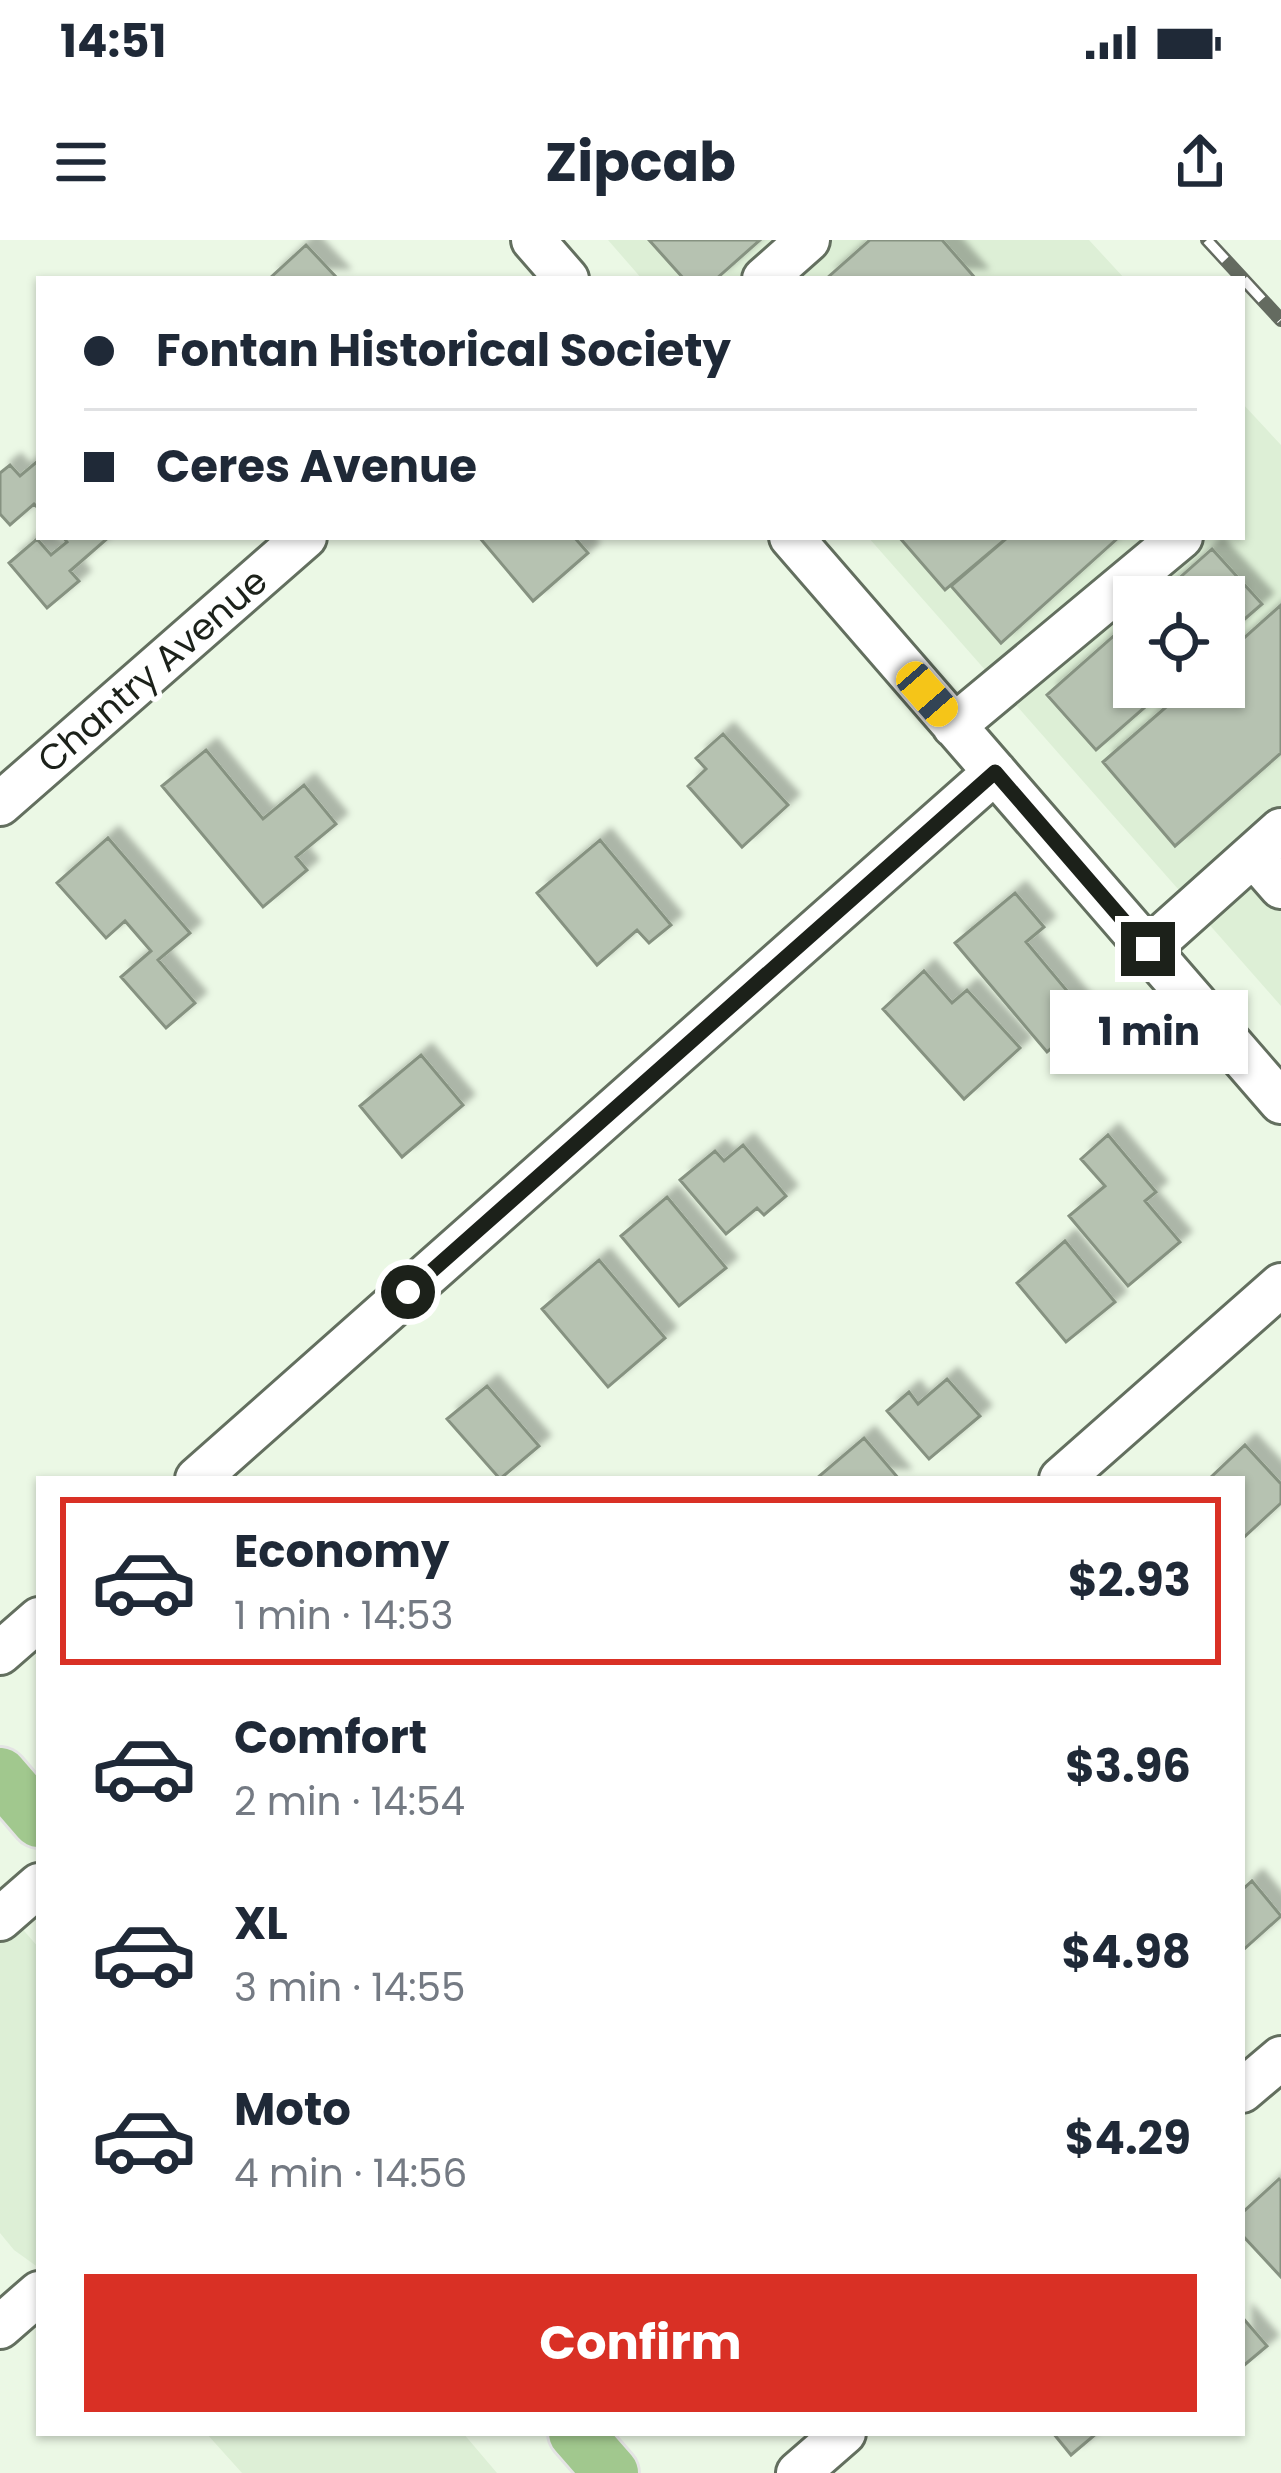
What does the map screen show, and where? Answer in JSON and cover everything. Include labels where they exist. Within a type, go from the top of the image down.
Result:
[{"type":"main road","points":[[0,1775],[36,1817]]},
{"type":"main road","points":[[579,2436],[611,2473]]},
{"type":"street","points":[[533,240],[564,276]]},
{"type":"street","points":[[767,276],[808,240]]},
{"type":"street","name":"Chantry Avenue","points":[[0,804],[302,540]]},
{"type":"street","points":[[794,540],[1281,1102]]},
{"type":"street","points":[[954,726],[1177,540]]},
{"type":"street","points":[[200,1476],[995,772]]},
{"type":"street","points":[[1148,949],[1272,857]]},
{"type":"street","points":[[1064,1476],[1281,1285]]},
{"type":"street","points":[[0,1653],[36,1622]]},
{"type":"street","points":[[0,1918],[36,1888]]},
{"type":"street","points":[[1245,2088],[1281,2058]]},
{"type":"street","points":[[0,2327],[36,2296]]},
{"type":"street","points":[[798,2473],[841,2436]]},
{"type":"shaded area","points":[[608,240],[1089,240],[1122,276],[639,276]]},
{"type":"shaded area","points":[[1245,406],[1281,445],[1281,1006],[871,540],[1245,540]]},
{"type":"shaded area","points":[[0,1903],[36,1945],[36,2266],[0,2233]]},
{"type":"shaded area","points":[[209,2436],[466,2436],[497,2473],[242,2473]]},
{"type":"building","points":[[649,240],[760,240],[719,276],[681,276]]},
{"type":"building","points":[[870,240],[942,240],[973,276],[829,276]]},
{"type":"building","points":[[306,245],[335,276],[272,276]]},
{"type":"building","points":[[36,463],[36,506],[10,525],[0,514],[0,473],[10,465],[20,476]]},
{"type":"building","points":[[36,540],[51,555],[67,542],[106,540],[70,571],[79,581],[47,608],[9,563]]},
{"type":"building","points":[[482,540],[577,540],[588,553],[533,601]]},
{"type":"building","points":[[902,540],[1004,540],[945,590]]},
{"type":"building","points":[[1005,540],[1116,540],[1001,643],[951,586]]},
{"type":"building","points":[[1212,549],[1237,576],[1182,576]]},
{"type":"building","points":[[1245,585],[1262,604],[1245,619]]},
{"type":"building","points":[[1281,605],[1281,753],[1175,846],[1103,762],[1165,708],[1245,708],[1245,637]]},
{"type":"building","points":[[1113,637],[1113,708],[1144,708],[1096,750],[1047,695]]},
{"type":"building","points":[[723,734],[788,805],[742,847],[688,786],[706,769],[696,758]]},
{"type":"building","points":[[206,750],[263,819],[304,785],[336,824],[296,857],[307,870],[263,907],[162,786]]},
{"type":"building","points":[[108,838],[190,933],[158,960],[195,1003],[166,1028],[121,977],[151,951],[125,921],[106,938],[57,883]]},
{"type":"building","points":[[600,840],[671,925],[649,943],[637,930],[597,965],[537,893]]},
{"type":"building","points":[[1015,893],[1044,927],[1026,942],[1089,1017],[1047,1052],[955,943]]},
{"type":"building","points":[[924,971],[952,1003],[967,990],[1020,1048],[964,1099],[883,1009]]},
{"type":"building","points":[[421,1055],[463,1105],[402,1157],[360,1106]]},
{"type":"building","points":[[1108,1135],[1156,1192],[1145,1201],[1180,1242],[1128,1286],[1069,1216],[1105,1186],[1081,1159]]},
{"type":"building","points":[[743,1145],[786,1196],[764,1215],[757,1208],[726,1234],[680,1180],[715,1151],[724,1161]]},
{"type":"building","points":[[667,1197],[726,1268],[679,1306],[621,1236]]},
{"type":"building","points":[[1065,1241],[1115,1302],[1066,1342],[1017,1283]]},
{"type":"building","points":[[599,1260],[665,1338],[608,1387],[542,1309]]},
{"type":"building","points":[[947,1379],[980,1416],[929,1459],[887,1411],[909,1392],[918,1404]]},
{"type":"building","points":[[487,1386],[539,1446],[504,1476],[497,1476],[447,1419]]},
{"type":"building","points":[[864,1438],[896,1476],[819,1476]]},
{"type":"building","points":[[1245,1445],[1281,1484],[1281,1503],[1245,1536],[1245,1476],[1212,1476]]},
{"type":"building","points":[[1252,1881],[1281,1916],[1245,1948],[1245,1887]]},
{"type":"building","points":[[1281,2181],[1281,2277],[1245,2238],[1245,2210]]},
{"type":"building","points":[[1245,2320],[1267,2346],[1245,2364]]},
{"type":"building","points":[[1055,2436],[1093,2436],[1071,2455]]},
{"type":"railway","points":[[1207,240],[1240,276]]},
{"type":"railway","points":[[1245,281],[1281,320]]},
{"type":"route","points":[[408,1292],[995,772],[1148,949]]}]
